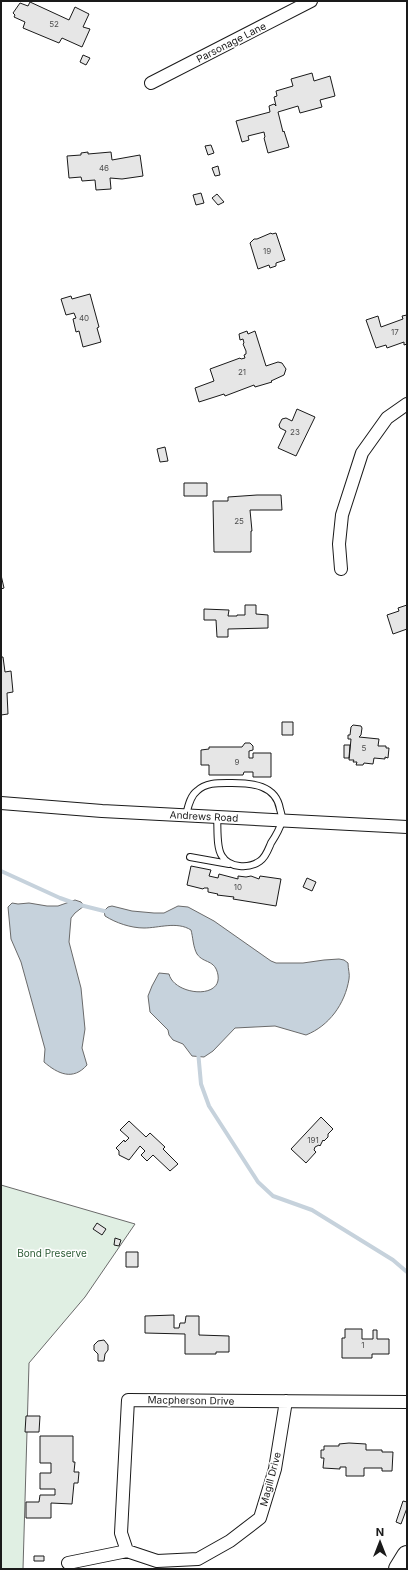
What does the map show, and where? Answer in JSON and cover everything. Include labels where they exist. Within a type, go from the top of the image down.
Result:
[{"type":"main road","points":[[399,1569],[407,1556]]},
{"type":"street","name":"Parsonage Lane","points":[[151,83],[311,1]]},
{"type":"street","points":[[341,569],[339,544],[342,515],[362,453],[387,418],[407,404]]},
{"type":"street","name":"Andrews Road","points":[[1,803],[217,817],[407,827]]},
{"type":"street","name":"Macpherson Drive","points":[[127,1551],[121,1533],[128,1400],[407,1402]]},
{"type":"street","name":"Magill Drive","points":[[68,1563],[127,1551],[157,1561],[198,1559],[230,1541],[260,1518],[275,1469],[286,1401]]},
{"type":"lane","points":[[186,815],[191,798],[196,791],[201,788],[217,783],[244,783],[259,785],[275,795],[279,803],[282,820],[265,856],[259,862],[249,866],[238,866],[190,857]]},
{"type":"lane","points":[[217,817],[218,844],[221,856],[229,864]]},
{"type":"green space","name":"Bond Preserve","points":[[1,1185],[135,1224],[85,1297],[29,1363],[23,1569],[1,1569]]},
{"type":"shaded area","points":[[75,900],[81,902],[84,906],[71,918],[69,942],[81,988],[85,1029],[82,1048],[87,1065],[76,1073],[66,1074],[55,1070],[44,1062],[45,1049],[21,962],[11,939],[8,907],[12,903],[58,906]]},
{"type":"shaded area","points":[[112,906],[132,911],[154,913],[164,913],[178,906],[188,907],[214,921],[276,963],[303,963],[339,959],[344,960],[348,963],[349,979],[344,997],[335,1013],[329,1020],[322,1026],[306,1035],[275,1026],[235,1028],[213,1051],[204,1057],[192,1056],[183,1044],[173,1040],[169,1035],[168,1030],[150,1012],[148,996],[159,973],[169,974],[179,987],[197,992],[206,991],[213,988],[217,983],[217,970],[212,964],[197,954],[191,930],[186,927],[174,925],[144,928],[124,925],[105,916],[104,911],[108,907]]},
{"type":"building","points":[[30,2],[69,20],[75,7],[89,14],[83,27],[90,29],[82,47],[62,38],[59,43],[23,28],[25,22],[14,17],[15,15],[13,13],[20,3],[28,6]]},
{"type":"building","points":[[83,55],[90,58],[86,65],[80,62]]},
{"type":"building","points":[[312,73],[314,81],[330,76],[335,96],[320,100],[322,107],[300,113],[298,106],[278,112],[283,132],[284,131],[289,147],[268,153],[264,132],[248,136],[249,140],[242,142],[236,121],[270,112],[269,106],[274,104],[276,106],[274,97],[277,96],[276,91],[293,86],[291,79]]},
{"type":"building","points":[[211,145],[214,153],[208,155],[205,146]]},
{"type":"building","points":[[88,152],[88,154],[111,152],[112,160],[140,155],[143,176],[122,179],[110,178],[111,189],[96,190],[95,180],[82,181],[81,177],[69,178],[67,156],[81,155],[81,153]]},
{"type":"building","points":[[218,166],[220,175],[215,176],[212,168]]},
{"type":"building","points":[[201,193],[204,203],[196,205],[193,195]]},
{"type":"building","points":[[217,194],[224,202],[218,205],[212,198]]},
{"type":"building","points":[[271,233],[276,233],[285,260],[276,263],[276,266],[270,268],[269,265],[258,269],[250,243],[254,239]]},
{"type":"building","points":[[90,294],[99,327],[97,328],[101,342],[83,347],[79,331],[76,332],[73,319],[76,318],[74,313],[66,315],[61,299],[71,296],[72,299]]},
{"type":"building","points":[[407,315],[407,344],[404,345],[404,342],[387,348],[386,345],[376,348],[366,320],[378,316],[381,327],[403,319],[402,316]]},
{"type":"building","points":[[247,331],[248,334],[255,331],[266,366],[278,362],[282,363],[286,369],[284,375],[271,381],[272,382],[255,387],[254,385],[225,396],[224,394],[199,402],[195,388],[214,381],[210,369],[240,358],[245,358],[244,355],[246,354],[246,351],[243,344],[243,339],[240,340],[239,334]]},
{"type":"building","points":[[297,409],[315,417],[296,456],[278,448],[286,431],[280,428],[279,425],[282,419],[286,418],[292,421]]},
{"type":"building","points":[[165,447],[168,461],[160,462],[157,449]]},
{"type":"building","points":[[184,483],[207,483],[207,496],[184,496]]},
{"type":"building","points":[[281,495],[282,510],[250,510],[252,531],[251,552],[214,552],[213,501],[228,501],[228,497]]},
{"type":"building","points":[[1,575],[4,588],[1,589]]},
{"type":"building","points":[[245,605],[256,605],[256,614],[268,615],[268,628],[228,629],[228,637],[217,637],[216,620],[204,620],[204,609],[229,610],[228,616],[237,616],[245,615]]},
{"type":"building","points":[[407,605],[407,629],[393,634],[387,615],[399,611],[398,608]]},
{"type":"building","points":[[1,657],[3,657],[5,672],[11,671],[13,692],[7,693],[8,714],[1,715]]},
{"type":"building","points":[[282,722],[293,722],[293,735],[282,735]]},
{"type":"building","points":[[353,725],[361,726],[362,728],[361,735],[359,737],[379,739],[378,746],[386,746],[386,748],[389,748],[388,758],[374,758],[373,764],[364,763],[363,765],[356,765],[357,762],[353,762],[354,760],[349,760],[351,739],[348,739],[348,735],[350,735],[351,727]]},
{"type":"building","points":[[245,743],[250,743],[253,746],[253,750],[249,751],[249,758],[253,758],[253,753],[271,753],[271,777],[253,777],[253,772],[244,772],[243,775],[209,775],[209,765],[201,765],[201,750],[209,749],[209,747],[242,747]]},
{"type":"building","points":[[344,745],[350,745],[349,758],[344,758]]},
{"type":"building","points":[[191,866],[211,870],[209,876],[218,878],[219,874],[238,879],[238,876],[251,876],[259,879],[260,876],[281,879],[276,906],[233,899],[234,897],[217,895],[218,894],[208,892],[208,888],[203,889],[187,885]]},
{"type":"building","points":[[307,878],[316,882],[312,891],[303,887]]},
{"type":"building","points":[[321,1117],[333,1129],[328,1134],[328,1137],[324,1141],[323,1140],[320,1146],[315,1147],[314,1150],[316,1152],[306,1163],[291,1149]]},
{"type":"building","points":[[129,1121],[146,1137],[150,1133],[165,1147],[163,1149],[178,1164],[170,1171],[153,1155],[147,1161],[141,1155],[145,1151],[140,1146],[129,1160],[119,1155],[119,1151],[116,1148],[124,1140],[125,1142],[129,1138],[120,1130]]},
{"type":"building","points":[[97,1223],[106,1229],[102,1235],[93,1229]]},
{"type":"building","points":[[115,1238],[121,1240],[119,1246],[114,1245]]},
{"type":"building","points":[[126,1252],[138,1252],[138,1267],[126,1267]]},
{"type":"building","points":[[174,1315],[174,1328],[179,1328],[180,1323],[185,1323],[186,1316],[199,1316],[199,1335],[229,1336],[229,1352],[216,1352],[216,1354],[185,1354],[185,1334],[145,1333],[145,1316]]},
{"type":"building","points":[[345,1329],[362,1329],[362,1339],[373,1339],[373,1330],[377,1330],[377,1339],[389,1339],[389,1354],[372,1354],[372,1358],[342,1358],[342,1338],[345,1338]]},
{"type":"building","points":[[104,1340],[108,1345],[108,1350],[105,1354],[104,1361],[98,1361],[98,1354],[94,1350],[94,1345],[98,1341]]},
{"type":"building","points":[[26,1416],[40,1416],[39,1432],[25,1432]]},
{"type":"building","points":[[40,1436],[73,1436],[73,1462],[75,1462],[74,1472],[79,1472],[78,1483],[74,1483],[72,1504],[51,1503],[51,1518],[26,1518],[26,1502],[39,1502],[40,1495],[55,1495],[55,1489],[40,1489],[40,1473],[51,1473],[51,1463],[40,1463]]},
{"type":"building","points":[[339,1444],[366,1444],[366,1450],[393,1452],[392,1471],[382,1471],[382,1468],[364,1468],[364,1476],[346,1476],[346,1467],[340,1467],[340,1469],[323,1468],[324,1458],[321,1458],[321,1450],[324,1450],[324,1446],[339,1446]]},
{"type":"building","points":[[403,1501],[407,1502],[407,1508],[401,1524],[396,1522]]},
{"type":"building","points":[[34,1556],[44,1556],[44,1561],[34,1561]]},
{"type":"waterway","points":[[1,871],[74,903]]},
{"type":"waterway","points":[[80,905],[108,912]]},
{"type":"waterway","points":[[198,1051],[201,1084],[209,1106],[258,1182],[273,1196],[312,1210],[393,1260],[407,1272]]}]
